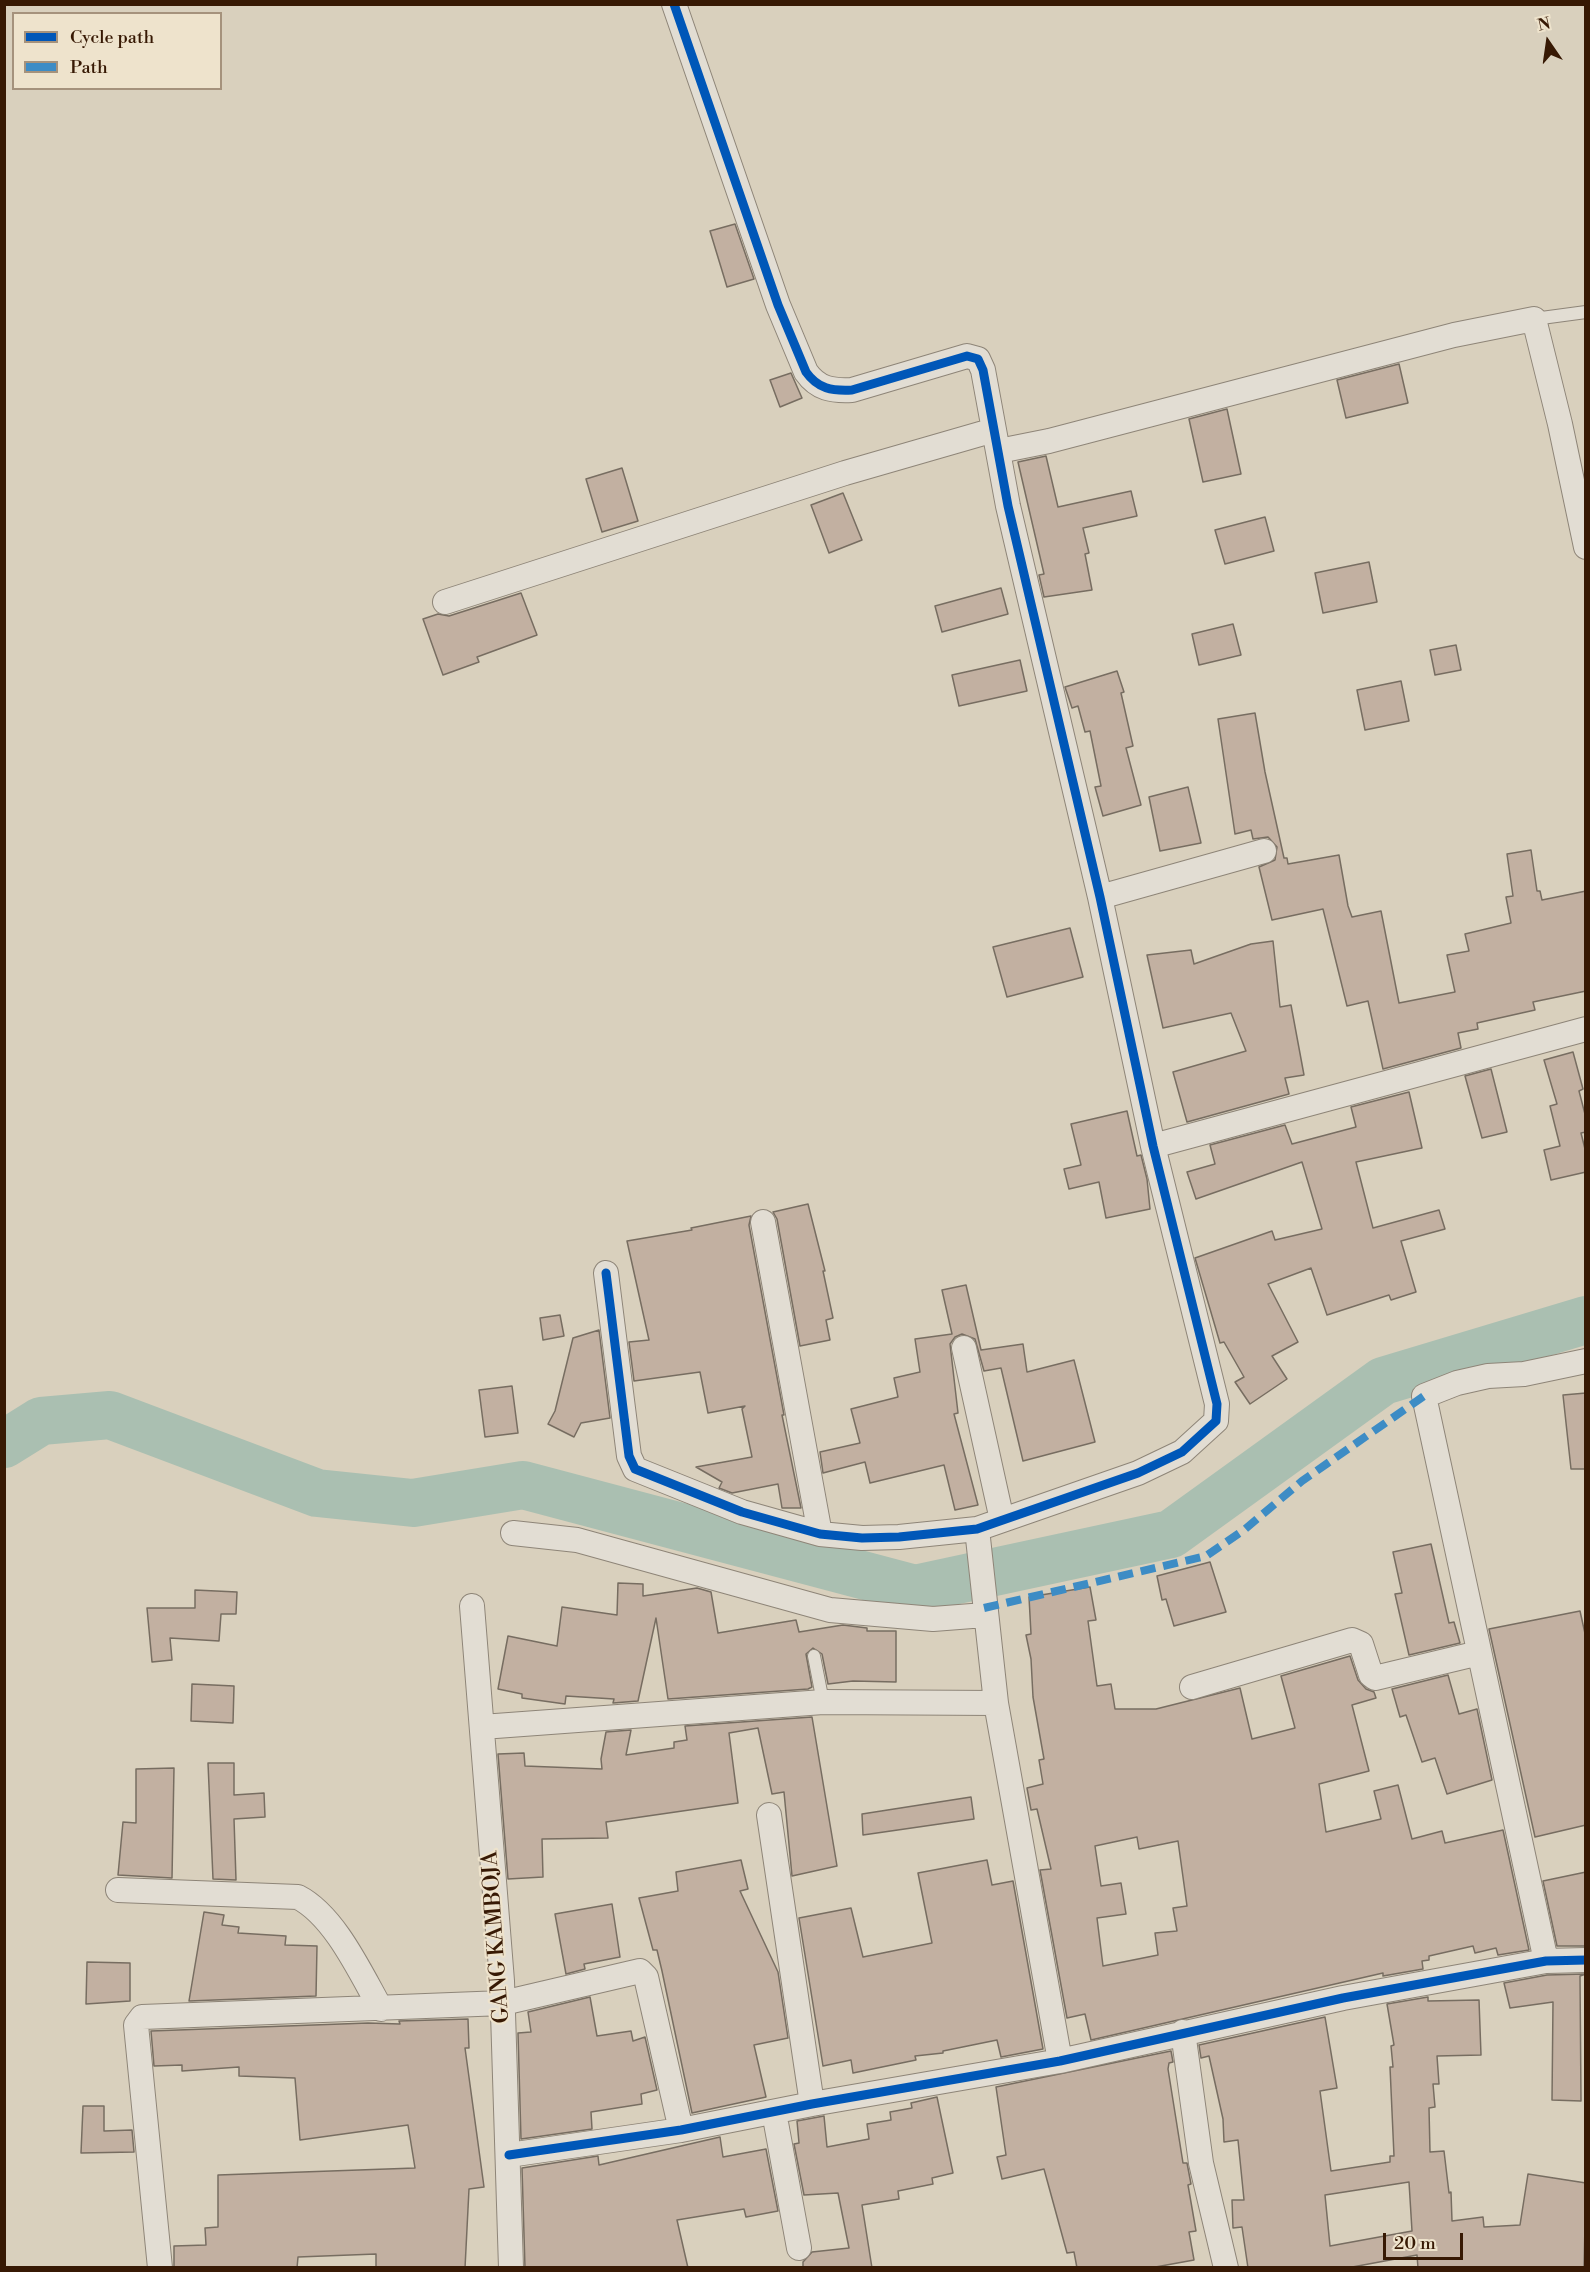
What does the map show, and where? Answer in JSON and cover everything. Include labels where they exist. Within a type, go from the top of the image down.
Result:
[{"type":"street","points":[[606,1273],[628,1456],[634,1469],[742,1512],[820,1534],[862,1538],[978,1536],[1002,1520],[1138,1473],[1182,1452],[1216,1422],[1216,1404],[1153,1146],[1100,897],[1008,506],[983,370],[978,359],[972,356],[852,390],[837,391],[821,387],[806,372],[778,305],[674,4]]},
{"type":"street","points":[[445,602],[845,472],[996,440],[1060,439],[1454,335],[1534,319],[1560,424],[1586,547]]},
{"type":"street","points":[[1100,897],[1264,851]]},
{"type":"street","points":[[1153,1146],[1586,1029]]},
{"type":"street","points":[[763,1222],[820,1534]]},
{"type":"street","points":[[964,1348],[1002,1520]]},
{"type":"street","points":[[1546,1961],[1424,1396],[1457,1383],[1488,1376],[1524,1374],[1586,1361]]},
{"type":"street","points":[[513,1533],[577,1540],[830,1610],[933,1619],[984,1607]]},
{"type":"street","points":[[978,1536],[996,1703],[1060,2061]]},
{"type":"street","name":"GANG KAMBOJA","points":[[472,1606],[502,2003],[509,2155],[511,2268]]},
{"type":"street","points":[[1192,1687],[1352,1640],[1361,1644],[1371,1675],[1375,1677],[1479,1653]]},
{"type":"street","points":[[482,1727],[823,1702],[996,1703]]},
{"type":"street","points":[[769,1815],[812,2104]]},
{"type":"street","points":[[118,1890],[298,1897],[315,1910],[342,1941],[381,2009]]},
{"type":"street","points":[[509,2155],[681,2130],[812,2104],[1060,2061],[1343,1998],[1546,1961],[1586,1960]]},
{"type":"street","points":[[160,2268],[137,2021],[145,2016],[502,2003],[635,1971],[643,1972],[681,2130]]},
{"type":"street","points":[[1183,2032],[1201,2163],[1226,2268]]},
{"type":"street","points":[[774,2112],[799,2248]]},
{"type":"lane","points":[[1534,319],[1586,312]]},
{"type":"lane","points":[[814,1656],[823,1702]]},
{"type":"building","points":[[735,224],[754,279],[727,287],[710,231]]},
{"type":"building","points":[[1399,364],[1408,403],[1346,418],[1337,380]]},
{"type":"building","points":[[791,373],[802,398],[780,407],[770,380]]},
{"type":"building","points":[[1227,409],[1241,474],[1203,482],[1189,419]]},
{"type":"building","points":[[1046,456],[1058,507],[1131,491],[1137,516],[1083,528],[1089,553],[1085,554],[1092,590],[1044,597],[1039,575],[1044,574],[1018,462]]},
{"type":"building","points":[[622,468],[638,521],[602,532],[586,479]]},
{"type":"building","points":[[843,493],[862,540],[829,553],[811,505]]},
{"type":"building","points":[[1265,517],[1274,551],[1225,564],[1215,530]]},
{"type":"building","points":[[1369,562],[1377,602],[1323,613],[1315,573]]},
{"type":"building","points":[[1001,588],[1008,614],[942,632],[935,606]]},
{"type":"building","points":[[521,593],[537,635],[477,657],[479,662],[443,675],[423,619],[438,614],[449,616]]},
{"type":"building","points":[[1233,624],[1241,655],[1199,665],[1192,634]]},
{"type":"building","points":[[1456,645],[1461,670],[1435,675],[1430,650]]},
{"type":"building","points":[[1020,660],[1027,691],[959,706],[952,675]]},
{"type":"building","points":[[1117,671],[1124,692],[1121,693],[1133,746],[1126,748],[1141,805],[1103,816],[1095,787],[1101,786],[1090,731],[1085,732],[1078,706],[1072,708],[1065,687]]},
{"type":"building","points":[[1401,681],[1409,721],[1365,730],[1357,690]]},
{"type":"building","points":[[1255,713],[1284,858],[1287,858],[1288,864],[1339,855],[1352,917],[1381,911],[1399,1003],[1455,992],[1447,955],[1469,951],[1465,934],[1511,923],[1506,897],[1513,896],[1507,854],[1531,850],[1537,891],[1540,891],[1542,900],[1586,891],[1586,991],[1533,1002],[1535,1010],[1477,1023],[1478,1029],[1458,1033],[1461,1048],[1383,1069],[1368,1001],[1347,1006],[1323,909],[1272,920],[1259,867],[1275,860],[1277,847],[1268,837],[1253,839],[1251,830],[1235,834],[1218,719]]},
{"type":"building","points":[[1188,787],[1201,843],[1160,851],[1149,797]]},
{"type":"building","points":[[1070,928],[1083,977],[1007,997],[993,947]]},
{"type":"building","points":[[1273,941],[1280,1007],[1291,1005],[1304,1075],[1285,1078],[1289,1094],[1187,1122],[1173,1072],[1246,1051],[1231,1013],[1163,1028],[1147,955],[1191,950],[1194,964],[1251,944]]},
{"type":"building","points":[[1573,1052],[1583,1089],[1579,1091],[1586,1118],[1586,1132],[1581,1133],[1586,1153],[1586,1172],[1551,1180],[1544,1150],[1560,1146],[1550,1106],[1557,1104],[1544,1060]]},
{"type":"building","points":[[1491,1069],[1507,1132],[1482,1138],[1465,1076]]},
{"type":"building","points":[[1409,1092],[1422,1148],[1356,1162],[1373,1228],[1439,1210],[1445,1229],[1401,1241],[1416,1292],[1391,1300],[1389,1295],[1327,1315],[1311,1268],[1268,1284],[1298,1342],[1272,1356],[1287,1379],[1250,1404],[1235,1382],[1244,1377],[1224,1342],[1220,1343],[1195,1258],[1272,1231],[1275,1240],[1322,1229],[1302,1162],[1196,1199],[1187,1172],[1215,1164],[1210,1145],[1285,1125],[1292,1144],[1356,1127],[1351,1107]]},
{"type":"building","points":[[1127,1111],[1137,1156],[1141,1155],[1147,1179],[1150,1209],[1106,1218],[1099,1182],[1069,1189],[1064,1169],[1081,1165],[1071,1124]]},
{"type":"building","points":[[808,1204],[825,1271],[823,1271],[833,1318],[826,1320],[830,1340],[800,1346],[777,1219],[773,1212]]},
{"type":"building","points":[[751,1216],[749,1225],[784,1415],[782,1415],[801,1508],[782,1508],[778,1484],[732,1493],[719,1488],[722,1482],[696,1467],[752,1457],[742,1409],[745,1406],[708,1413],[700,1372],[634,1381],[629,1342],[649,1340],[627,1241],[692,1230],[691,1228]]},
{"type":"building","points":[[966,1285],[981,1350],[1023,1344],[1027,1372],[1074,1360],[1095,1442],[1023,1461],[1001,1368],[984,1371],[975,1339],[962,1334],[955,1337],[950,1344],[958,1413],[954,1414],[978,1505],[955,1510],[944,1465],[870,1483],[865,1462],[823,1473],[820,1452],[860,1443],[851,1409],[898,1397],[894,1378],[920,1372],[915,1339],[952,1334],[942,1290]]},
{"type":"building","points":[[560,1315],[564,1336],[543,1340],[540,1318]]},
{"type":"building","points":[[599,1330],[610,1418],[581,1423],[574,1437],[548,1424],[555,1411],[573,1338]]},
{"type":"building","points":[[512,1386],[518,1433],[485,1437],[479,1390]]},
{"type":"building","points":[[1586,1393],[1586,1469],[1571,1469],[1563,1395]]},
{"type":"building","points":[[1431,1544],[1449,1623],[1454,1622],[1460,1643],[1409,1655],[1395,1594],[1402,1593],[1393,1552]]},
{"type":"building","points":[[1210,1562],[1226,1612],[1174,1626],[1166,1599],[1162,1600],[1157,1576]]},
{"type":"building","points":[[618,1583],[643,1584],[643,1596],[697,1588],[711,1592],[718,1633],[796,1620],[799,1632],[843,1625],[867,1628],[867,1631],[896,1631],[896,1682],[853,1681],[828,1684],[822,1654],[813,1648],[806,1654],[812,1687],[808,1689],[668,1699],[656,1618],[638,1701],[613,1703],[614,1699],[566,1696],[565,1704],[522,1698],[522,1694],[498,1689],[508,1636],[557,1646],[562,1607],[617,1615]]},
{"type":"building","points":[[1090,1587],[1096,1620],[1088,1621],[1097,1686],[1111,1684],[1115,1709],[1156,1709],[1240,1688],[1252,1739],[1295,1728],[1281,1676],[1350,1656],[1358,1680],[1366,1689],[1374,1692],[1376,1698],[1352,1705],[1369,1771],[1319,1784],[1326,1832],[1381,1819],[1374,1791],[1398,1785],[1412,1839],[1442,1831],[1445,1843],[1503,1830],[1529,1950],[1498,1955],[1496,1948],[1475,1953],[1473,1946],[1429,1956],[1429,1960],[1422,1961],[1423,1969],[1383,1976],[1383,1973],[1091,2040],[1085,2014],[1067,2018],[1040,1870],[1051,1869],[1037,1809],[1031,1810],[1027,1788],[1043,1784],[1039,1760],[1044,1759],[1033,1697],[1031,1659],[1026,1635],[1031,1634],[1029,1597]],"holes":[[[1137,1837],[1139,1849],[1178,1841],[1187,1906],[1173,1908],[1177,1931],[1155,1933],[1158,1955],[1103,1966],[1097,1918],[1126,1914],[1121,1883],[1101,1886],[1095,1846]]]},
{"type":"building","points":[[195,1590],[237,1592],[236,1614],[221,1614],[219,1641],[170,1638],[172,1660],[152,1662],[147,1608],[195,1608]]},
{"type":"building","points":[[1580,1611],[1586,1638],[1586,1825],[1535,1837],[1489,1629]]},
{"type":"building","points":[[1448,1675],[1459,1714],[1477,1709],[1492,1780],[1447,1794],[1435,1758],[1422,1762],[1406,1715],[1400,1717],[1392,1689]]},
{"type":"building","points":[[192,1684],[234,1686],[233,1723],[191,1721]]},
{"type":"building","points":[[812,1717],[837,1866],[792,1876],[784,1792],[772,1794],[758,1728],[729,1733],[738,1803],[606,1822],[608,1838],[542,1839],[543,1877],[508,1879],[498,1754],[524,1753],[525,1766],[602,1769],[601,1759],[606,1732],[631,1730],[626,1755],[674,1748],[674,1742],[687,1740],[685,1726]]},
{"type":"building","points":[[208,1763],[234,1763],[234,1795],[264,1793],[265,1817],[234,1819],[236,1880],[213,1879]]},
{"type":"building","points":[[174,1768],[172,1878],[118,1875],[123,1822],[136,1823],[136,1769]]},
{"type":"building","points":[[971,1797],[974,1819],[863,1835],[862,1814]]},
{"type":"building","points":[[741,1860],[748,1889],[740,1891],[778,1972],[788,2038],[754,2045],[766,2097],[692,2113],[657,1950],[653,1950],[639,1898],[678,1891],[676,1872]]},
{"type":"building","points":[[987,1860],[992,1885],[1013,1881],[1043,2049],[1001,2057],[997,2040],[943,2051],[943,2053],[915,2056],[916,2060],[853,2073],[851,2060],[823,2066],[799,1918],[851,1908],[863,1957],[932,1943],[918,1873]]},
{"type":"building","points":[[1586,1872],[1586,1946],[1557,1946],[1543,1881]]},
{"type":"building","points":[[612,1904],[620,1957],[584,1964],[585,1969],[566,1974],[555,1914]]},
{"type":"building","points":[[204,1912],[224,1915],[222,1925],[239,1927],[238,1933],[286,1936],[285,1945],[317,1946],[316,1996],[189,2001]]},
{"type":"building","points":[[87,1962],[130,1963],[130,2001],[86,2004]]},
{"type":"building","points":[[1586,1974],[1580,1976],[1581,2101],[1552,2100],[1553,2002],[1510,2008],[1504,1983],[1547,1975]]},
{"type":"building","points":[[590,1997],[597,2036],[631,2031],[633,2041],[645,2037],[657,2090],[641,2094],[642,2104],[591,2112],[592,2129],[521,2139],[518,2033],[531,2032],[528,2012]]},
{"type":"building","points":[[1428,1997],[1428,2001],[1479,2000],[1481,2055],[1437,2056],[1439,2084],[1433,2084],[1435,2107],[1429,2108],[1430,2152],[1444,2151],[1449,2193],[1451,2192],[1452,2221],[1483,2217],[1484,2227],[1520,2225],[1528,2174],[1586,2183],[1584,2268],[1418,2268],[1417,2255],[1347,2268],[1248,2268],[1242,2227],[1233,2228],[1232,2200],[1244,2200],[1238,2140],[1224,2142],[1223,2119],[1209,2056],[1201,2058],[1199,2045],[1325,2017],[1337,2088],[1320,2091],[1331,2171],[1390,2162],[1390,2156],[1394,2156],[1390,2067],[1393,2067],[1391,2046],[1394,2045],[1387,2004]],"holes":[[[1409,2182],[1412,2231],[1330,2246],[1325,2195]]]},
{"type":"building","points":[[468,2019],[469,2048],[465,2048],[484,2187],[469,2189],[465,2268],[376,2268],[376,2254],[298,2257],[297,2268],[174,2268],[174,2246],[206,2245],[205,2228],[218,2227],[218,2175],[415,2168],[408,2125],[300,2140],[295,2078],[239,2076],[239,2067],[182,2071],[182,2065],[154,2066],[151,2031],[368,2023],[400,2024],[399,2021]]},
{"type":"building","points":[[1171,2051],[1173,2062],[1169,2063],[1168,2069],[1183,2163],[1187,2163],[1191,2184],[1188,2185],[1196,2231],[1189,2232],[1194,2260],[1150,2268],[1077,2268],[1074,2252],[1067,2253],[1044,2169],[1002,2179],[997,2157],[1006,2155],[996,2087]]},
{"type":"building","points":[[937,2097],[953,2173],[932,2178],[933,2184],[898,2191],[899,2199],[862,2205],[872,2268],[803,2268],[803,2262],[812,2252],[849,2248],[838,2193],[804,2195],[794,2144],[799,2143],[797,2121],[824,2116],[827,2147],[869,2139],[867,2124],[891,2120],[890,2112],[912,2108],[911,2103]]},
{"type":"building","points":[[83,2106],[104,2106],[104,2131],[132,2130],[134,2152],[81,2153]]},
{"type":"building","points":[[720,2137],[723,2157],[766,2149],[778,2211],[746,2217],[744,2209],[677,2220],[688,2268],[525,2268],[522,2168],[598,2156],[599,2165]]},
{"type":"waterway","points":[[4,1444],[41,1421],[110,1415],[317,1493],[413,1503],[523,1485],[915,1589],[1171,1534],[1383,1381],[1586,1320]]},
{"type":"marked path","points":[[984,1608],[1206,1556],[1244,1530],[1302,1481],[1424,1396]]},
{"type":"cycle path","points":[[606,1273],[629,1456],[635,1469],[742,1512],[820,1534],[862,1538],[899,1537],[977,1529],[1138,1473],[1182,1452],[1216,1421],[1217,1404],[1153,1146],[1100,897],[1008,506],[983,370],[978,359],[967,356],[852,390],[826,388],[811,378],[806,372],[778,305],[674,4]]},
{"type":"cycle path","points":[[509,2155],[681,2130],[812,2104],[1060,2061],[1343,1998],[1546,1961],[1586,1960]]}]
